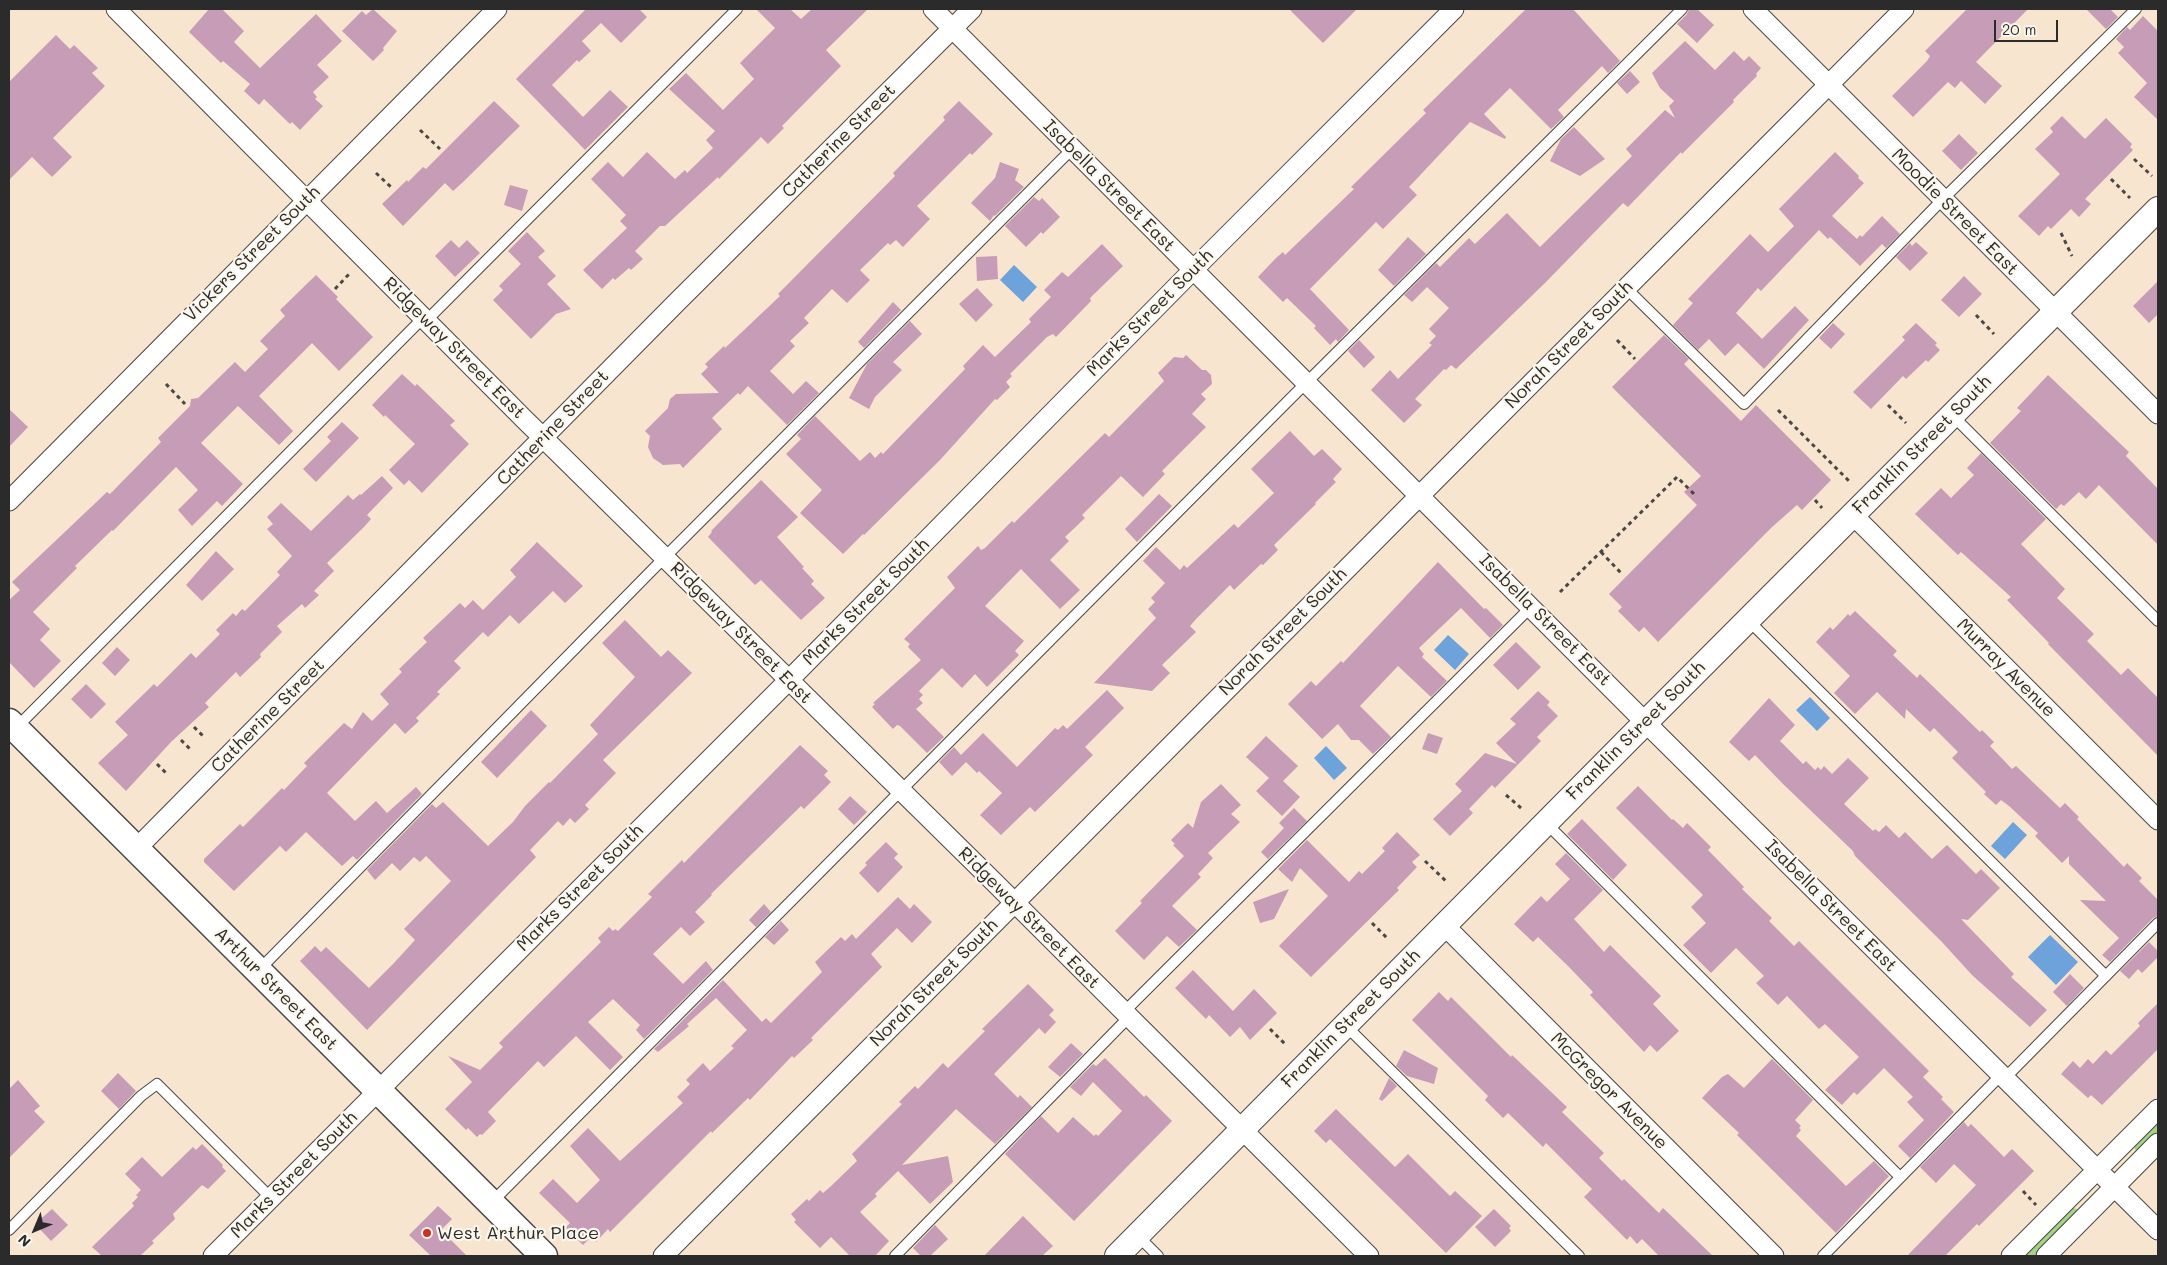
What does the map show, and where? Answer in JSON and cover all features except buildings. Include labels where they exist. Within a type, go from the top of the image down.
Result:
[{"type":"main road","name":"Arthur Street East","points":[[12,725],[544,1256]]},
{"type":"street","name":"Vickers Street South","points":[[9,501],[496,9]]},
{"type":"street","name":"Isabella Street East","points":[[933,9],[1192,270],[2158,1230]]},
{"type":"street","name":"Catherine Street","points":[[136,849],[543,437],[972,9]]},
{"type":"street","name":"Marks Street South","points":[[213,1256],[788,681],[1192,270],[1454,9]]},
{"type":"street","name":"Moodie Street East","points":[[1753,9],[2158,414]]},
{"type":"street","name":"Norah Street South","points":[[663,1256],[1827,84],[1904,9]]},
{"type":"street","name":"Ridgeway Street East","points":[[124,11],[425,319],[1369,1256]]},
{"type":"street","name":"Franklin Street South","points":[[1117,1256],[1546,822],[2158,209]]},
{"type":"street","name":"Murray Avenue","points":[[1853,515],[2158,820]]},
{"type":"street","name":"McGregor Avenue","points":[[1444,925],[1774,1256]]},
{"type":"street","points":[[2011,1256],[2158,1108]]},
{"type":"street","points":[[2046,1256],[2158,1143]]},
{"type":"lane","points":[[12,725],[737,9]]},
{"type":"lane","points":[[491,1204],[900,790],[1682,9]]},
{"type":"lane","points":[[1626,288],[1744,404],[1942,199],[2136,9]]},
{"type":"lane","points":[[258,971],[665,557],[1072,149]]},
{"type":"lane","points":[[1952,415],[2158,620]]},
{"type":"lane","points":[[895,1256],[1126,1015],[1531,607]]},
{"type":"lane","points":[[1748,620],[2106,976]]},
{"type":"lane","points":[[1546,822],[1900,1177]]},
{"type":"lane","points":[[1823,1256],[1900,1177],[2158,923]]},
{"type":"lane","points":[[1346,1026],[1578,1256]]},
{"type":"lane","points":[[9,1230],[141,1096],[157,1084],[271,1198]]},
{"type":"lane","points":[[1137,1235],[1158,1256]]},
{"type":"path","points":[[420,130],[440,150]]},
{"type":"path","points":[[2134,159],[2152,176]]},
{"type":"path","points":[[376,173],[393,188]]},
{"type":"path","points":[[2111,180],[2130,198]]},
{"type":"path","points":[[2062,233],[2072,256]]},
{"type":"path","points":[[335,289],[350,273]]},
{"type":"path","points":[[1976,315],[1994,334]]},
{"type":"path","points":[[1617,340],[1635,359]]},
{"type":"path","points":[[166,384],[185,404]]},
{"type":"path","points":[[1888,405],[1906,423]]},
{"type":"path","points":[[1778,410],[1849,481]]},
{"type":"path","points":[[1560,592],[1677,476],[1696,496]]},
{"type":"path","points":[[1815,500],[1822,508]]},
{"type":"path","points":[[1600,552],[1621,573]]},
{"type":"path","points":[[194,727],[204,737]]},
{"type":"path","points":[[181,740],[191,750]]},
{"type":"path","points":[[157,764],[167,774]]},
{"type":"path","points":[[1506,795],[1520,808]]},
{"type":"path","points":[[1425,861],[1447,882]]},
{"type":"path","points":[[1372,923],[1389,940]]},
{"type":"path","points":[[1270,1029],[1286,1045]]},
{"type":"green space","points":[[2158,1122],[2158,1133],[2141,1149],[2136,1151],[2134,1147]]},
{"type":"green space","points":[[2073,1208],[2077,1209],[2076,1215],[2035,1256],[2024,1256]]},
{"type":"water","points":[[1014,265],[1037,287],[1023,302],[1000,280]]},
{"type":"water","points":[[1448,635],[1469,654],[1455,670],[1434,650]]},
{"type":"water","points":[[1810,697],[1830,718],[1817,731],[1796,710]]},
{"type":"water","points":[[1326,746],[1347,768],[1334,780],[1314,758]]},
{"type":"water","points":[[2013,822],[2027,835],[2005,859],[1991,846]]},
{"type":"water","points":[[2050,935],[2078,962],[2056,985],[2028,957]]},
{"type":"place","name":"West Arthur Place","points":[[427,1233]]}]
